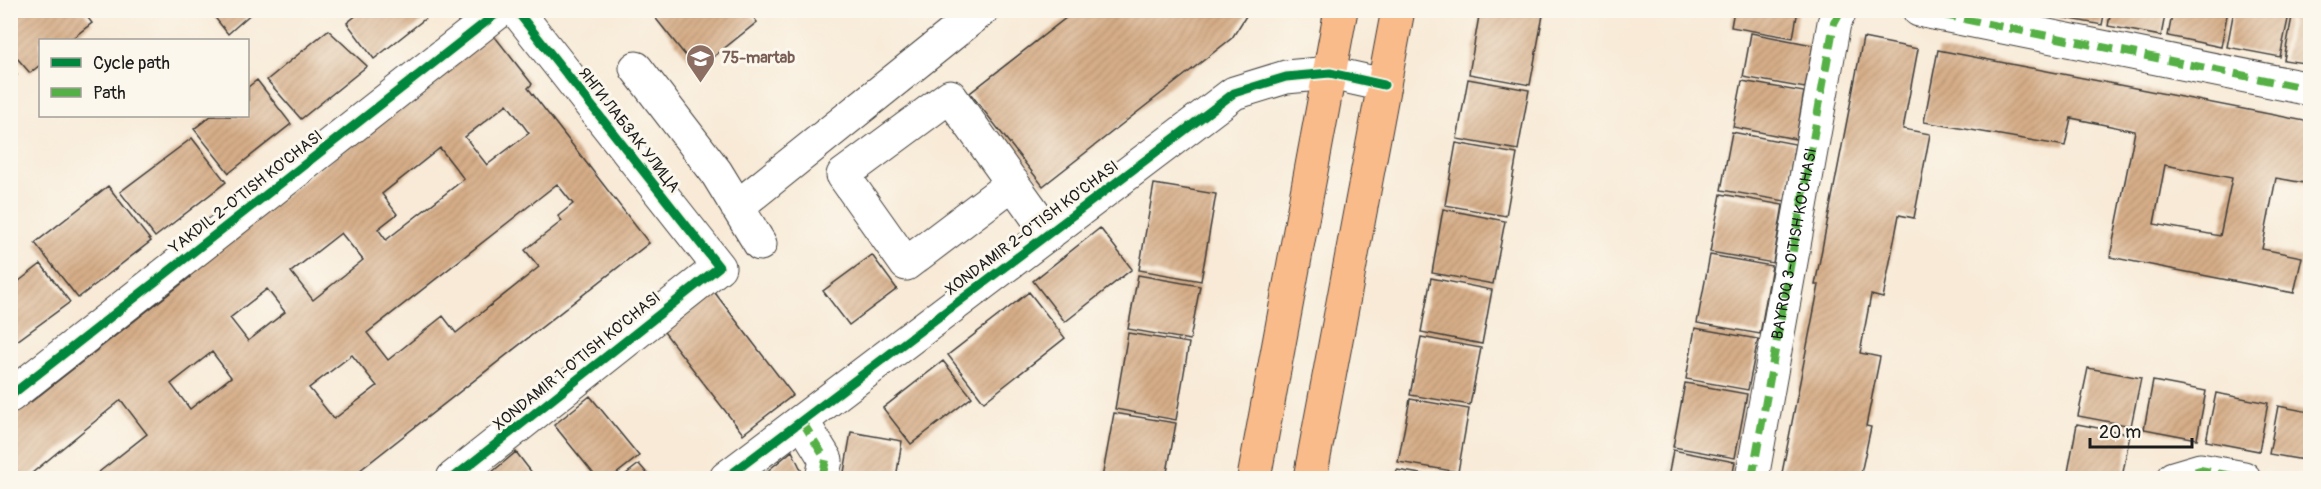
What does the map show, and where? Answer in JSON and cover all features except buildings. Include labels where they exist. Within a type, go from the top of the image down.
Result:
[{"type":"main road","points":[[1254,478],[1341,10]]},
{"type":"main road","points":[[1310,478],[1398,10]]},
{"type":"street","name":"YAKDIL 2-O'TISH KO'CHASI","points":[[10,396],[501,10]]},
{"type":"street","name":"ЯНГИ ЛАБЗАК УЛИЦА","points":[[516,10],[719,267]]},
{"type":"street","points":[[737,207],[982,10]]},
{"type":"street","name":"BAYROQ 3-O'TISH KO'CHASI","points":[[1752,478],[1834,23],[1841,10]]},
{"type":"street","points":[[1919,10],[2310,89]]},
{"type":"street","points":[[636,68],[716,172],[760,244]]},
{"type":"street","name":"XONDAMIR 2-O'TISH KO'CHASI","points":[[726,478],[1234,93],[1286,77],[1330,73],[1384,85]]},
{"type":"street","points":[[1012,183],[906,264],[843,175],[950,96],[1049,234]]},
{"type":"street","name":"XONDAMIR 1-O'TISH KO'CHASI","points":[[453,478],[719,267]]},
{"type":"street","points":[[802,421],[826,460],[822,478]]},
{"type":"street","points":[[2173,478],[2200,470],[2244,478]]},
{"type":"marked path","points":[[1752,478],[1834,23],[1841,10]]},
{"type":"marked path","points":[[1919,10],[2310,89]]},
{"type":"marked path","points":[[802,421],[826,460],[822,478]]},
{"type":"marked path","points":[[2173,478],[2200,470],[2244,478]]},
{"type":"cycle path","points":[[10,396],[501,10]]},
{"type":"cycle path","points":[[453,478],[719,267],[516,10]]},
{"type":"cycle path","points":[[726,478],[1234,93],[1286,77],[1330,73],[1384,85]]},
{"type":"place","name":"75-martab","points":[[701,84]]}]
